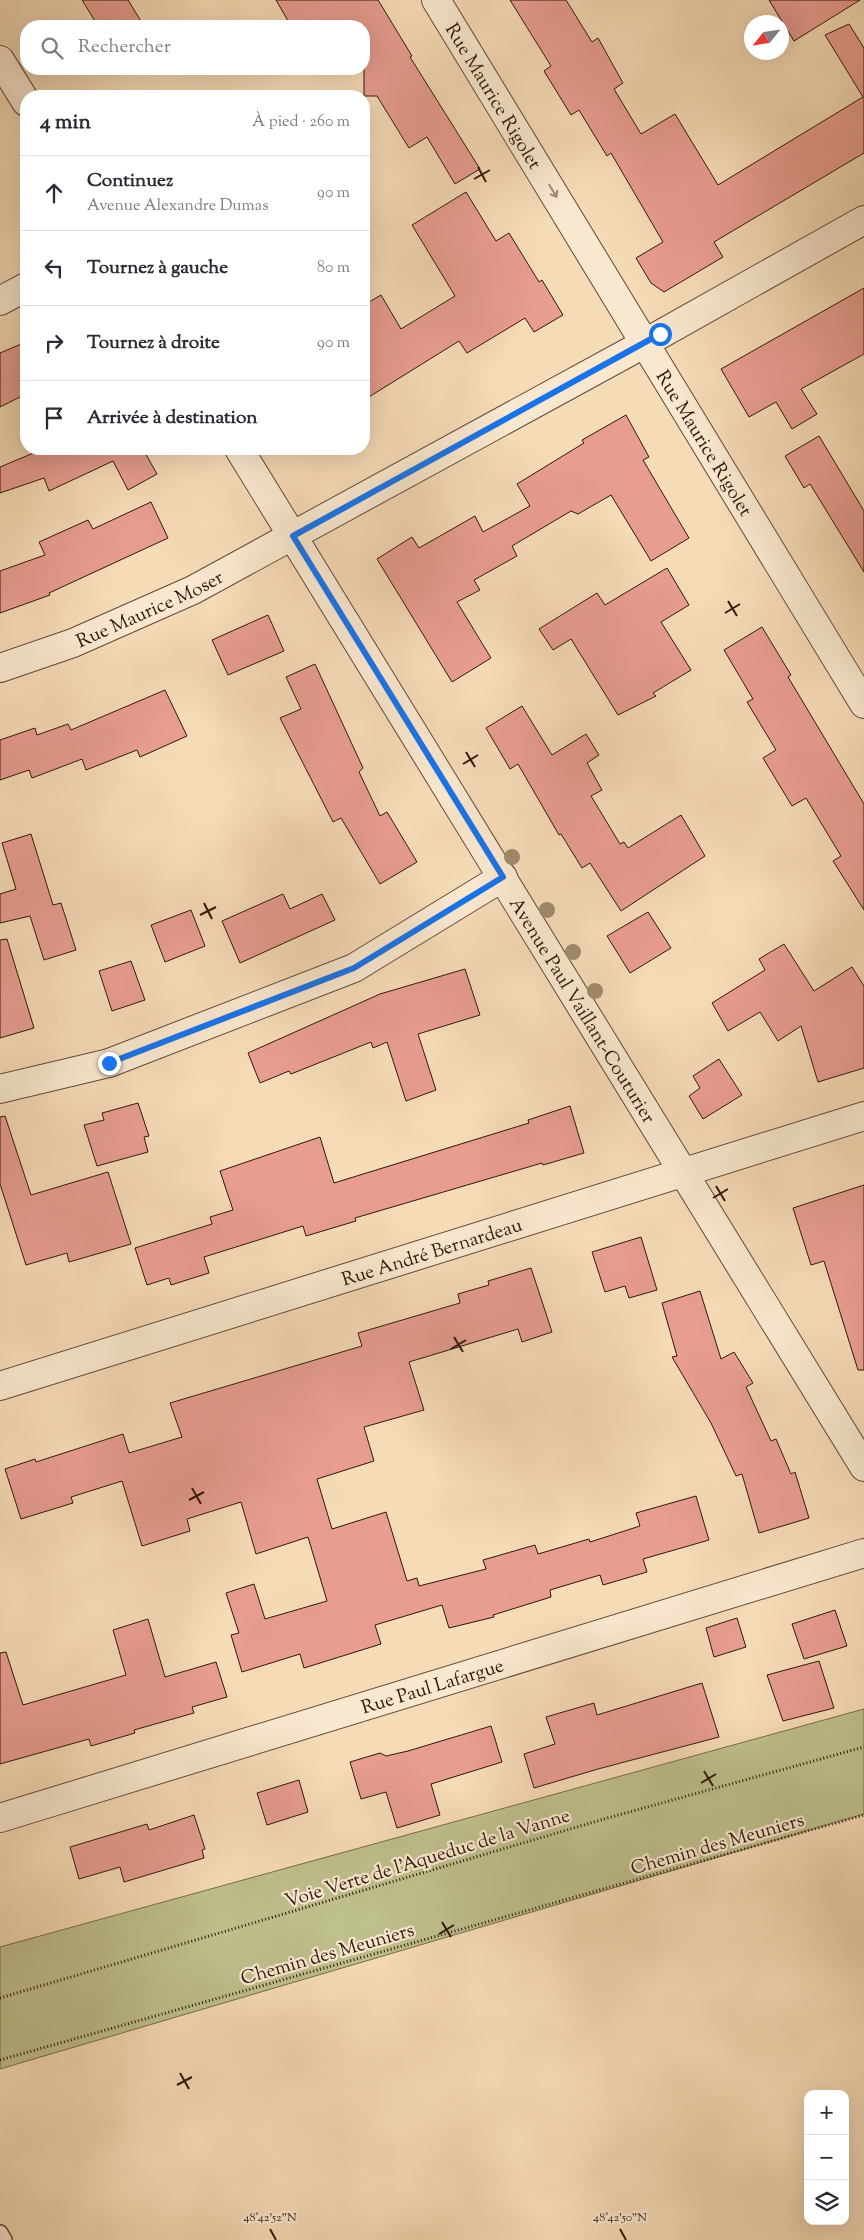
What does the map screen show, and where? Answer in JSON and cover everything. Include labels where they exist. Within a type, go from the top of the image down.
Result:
[{"type":"street","name":"Rue Maurice Rigolet","points":[[436,0],[864,704]]},
{"type":"street","points":[[0,60],[20,92]]},
{"type":"street","name":"Rue Maurice Moser","points":[[0,668],[73,643],[193,590],[645,343],[864,220]]},
{"type":"street","points":[[0,301],[20,290]]},
{"type":"street","name":"Avenue Paul Vaillant-Couturier","points":[[243,455],[864,1467]]},
{"type":"street","points":[[0,1089],[109,1063],[354,968],[503,877]]},
{"type":"street","name":"Rue André Bernardeau","points":[[0,1386],[864,1116]]},
{"type":"street","name":"Rue Paul Lafargue","points":[[0,1818],[864,1553]]},
{"type":"lane","points":[[0,2233],[4,2240]]},
{"type":"path","name":"Voie Verte de l'Aqueduc de la Vanne","points":[[0,1998],[604,1819],[864,1747]]},
{"type":"path","name":"Chemin des Meuniers","points":[[0,2060],[864,1816]]},
{"type":"green space","points":[[864,1709],[864,1814],[0,2069],[0,1947]]},
{"type":"building","points":[[82,0],[128,0],[140,20],[94,20]]},
{"type":"building","points":[[276,0],[378,0],[412,56],[410,57],[480,169],[455,184],[427,137],[409,148],[377,96],[370,96],[370,90],[364,90],[364,75],[370,75],[370,20],[288,20]]},
{"type":"building","points":[[510,0],[566,0],[592,42],[598,38],[623,83],[614,89],[641,134],[675,114],[718,185],[863,97],[825,35],[849,24],[864,48],[864,153],[714,242],[723,257],[664,292],[651,283],[636,258],[663,242],[611,153],[607,156],[579,110],[571,115],[544,71],[551,66]]},
{"type":"building","points":[[769,0],[860,0],[794,41],[789,33],[789,15],[778,15]]},
{"type":"building","points":[[466,192],[496,241],[509,233],[539,282],[542,280],[563,315],[534,332],[525,318],[467,353],[459,341],[370,396],[370,301],[381,295],[401,329],[455,296],[412,225]]},
{"type":"building","points":[[864,288],[864,354],[801,389],[817,414],[792,429],[776,402],[749,417],[721,369]]},
{"type":"building","points":[[20,345],[20,397],[0,407],[0,353]]},
{"type":"building","points":[[626,415],[649,457],[643,460],[689,538],[651,561],[611,495],[578,514],[571,511],[512,546],[517,556],[474,580],[480,590],[457,602],[491,658],[452,682],[377,559],[412,537],[419,548],[475,516],[483,532],[530,506],[517,484],[584,443],[582,440]]},
{"type":"building","points":[[819,436],[864,511],[864,572],[810,484],[804,488],[785,456]]},
{"type":"building","points":[[29,455],[146,455],[157,474],[128,490],[113,461],[49,491],[44,478],[0,493],[0,467]]},
{"type":"building","points":[[151,502],[168,538],[49,593],[50,595],[0,613],[0,571],[45,555],[39,542],[88,520],[93,529]]},
{"type":"building","points":[[667,568],[689,605],[661,622],[691,670],[653,693],[656,696],[618,715],[571,639],[553,650],[539,629],[597,593],[605,605]]},
{"type":"building","points":[[268,615],[284,651],[228,675],[212,640]]},
{"type":"building","points":[[762,627],[791,675],[788,677],[864,804],[864,910],[833,861],[841,856],[806,798],[792,806],[763,758],[776,750],[747,702],[753,699],[724,650]]},
{"type":"building","points":[[315,664],[363,768],[359,772],[380,816],[387,812],[417,862],[380,884],[341,818],[333,822],[280,718],[301,709],[286,677]]},
{"type":"building","points":[[165,690],[187,736],[140,757],[137,750],[86,770],[82,759],[32,778],[29,770],[0,780],[0,740],[35,728],[37,735],[68,724],[71,730]]},
{"type":"building","points":[[522,706],[552,755],[586,734],[599,755],[587,763],[602,790],[591,796],[620,844],[624,842],[628,848],[681,815],[705,856],[621,911],[590,863],[582,868],[561,834],[559,835],[518,764],[510,769],[486,728]]},
{"type":"building","points":[[31,834],[53,905],[61,903],[76,950],[44,960],[30,916],[0,923],[0,894],[16,889],[2,843]]},
{"type":"building","points":[[283,894],[290,909],[322,894],[335,920],[240,963],[222,921]]},
{"type":"building","points":[[191,910],[205,946],[165,962],[151,925]]},
{"type":"building","points":[[648,912],[671,948],[630,973],[607,936]]},
{"type":"building","points":[[7,939],[34,1028],[0,1038],[0,940]]},
{"type":"building","points":[[784,944],[814,991],[852,967],[864,986],[864,1068],[818,1082],[801,1026],[778,1041],[760,1012],[728,1031],[712,1003],[765,970],[759,959]]},
{"type":"building","points":[[131,961],[145,1000],[112,1011],[99,971]]},
{"type":"building","points":[[465,969],[480,1015],[418,1034],[436,1090],[406,1101],[387,1042],[373,1048],[371,1042],[291,1074],[289,1071],[260,1083],[248,1053],[380,994]]},
{"type":"building","points":[[719,1059],[742,1095],[703,1119],[689,1096],[700,1088],[693,1076]]},
{"type":"building","points":[[138,1103],[149,1136],[144,1137],[148,1152],[97,1166],[84,1125],[104,1120],[102,1113]]},
{"type":"building","points":[[570,1106],[584,1153],[543,1165],[542,1163],[355,1218],[356,1221],[306,1236],[303,1226],[204,1257],[209,1273],[171,1285],[169,1278],[147,1285],[135,1248],[212,1224],[210,1217],[233,1210],[220,1171],[320,1137],[334,1183],[529,1123],[528,1120]]},
{"type":"building","points":[[5,1116],[31,1195],[108,1172],[131,1244],[69,1262],[67,1253],[26,1265],[0,1184],[0,1117]]},
{"type":"building","points":[[864,1185],[864,1370],[858,1370],[824,1261],[811,1265],[793,1208]]},
{"type":"building","points":[[641,1237],[657,1290],[629,1298],[625,1286],[605,1292],[592,1252]]},
{"type":"building","points":[[531,1268],[552,1332],[522,1342],[518,1329],[409,1362],[424,1410],[364,1427],[374,1461],[317,1479],[332,1529],[386,1512],[407,1581],[417,1578],[419,1586],[486,1569],[483,1560],[535,1545],[538,1554],[589,1539],[590,1542],[640,1526],[636,1513],[696,1496],[709,1540],[643,1559],[647,1572],[603,1585],[600,1575],[550,1590],[551,1597],[493,1615],[494,1617],[449,1628],[442,1605],[375,1625],[381,1644],[304,1668],[300,1654],[242,1672],[231,1635],[239,1633],[226,1593],[254,1584],[265,1619],[327,1601],[308,1537],[256,1554],[241,1502],[187,1519],[190,1531],[142,1546],[122,1481],[71,1497],[73,1503],[21,1519],[5,1469],[35,1459],[36,1462],[123,1434],[129,1453],[182,1437],[170,1403],[362,1346],[358,1333],[460,1303],[458,1294],[489,1285],[488,1281]]},
{"type":"building","points":[[700,1291],[721,1359],[734,1352],[753,1383],[746,1387],[771,1441],[776,1439],[791,1474],[795,1472],[809,1518],[759,1533],[742,1474],[736,1476],[711,1423],[672,1357],[677,1356],[662,1303]]},
{"type":"building","points":[[835,1610],[847,1646],[804,1659],[792,1624]]},
{"type":"building","points":[[737,1618],[746,1647],[714,1657],[706,1628]]},
{"type":"building","points":[[148,1619],[165,1677],[216,1662],[227,1697],[192,1707],[194,1713],[134,1730],[135,1733],[91,1746],[89,1739],[0,1764],[0,1653],[6,1652],[23,1705],[126,1675],[113,1630]]},
{"type":"building","points":[[819,1661],[834,1708],[783,1721],[767,1675]]},
{"type":"building","points":[[702,1683],[719,1737],[534,1788],[524,1754],[555,1744],[546,1717],[594,1703],[597,1715]]},
{"type":"building","points":[[491,1726],[502,1762],[431,1784],[440,1815],[397,1828],[386,1792],[361,1799],[350,1762],[380,1753],[386,1756],[408,1751]]},
{"type":"building","points":[[299,1780],[308,1812],[267,1825],[257,1793]]},
{"type":"building","points":[[194,1815],[205,1849],[202,1850],[204,1858],[124,1882],[120,1867],[79,1879],[70,1847],[147,1824],[149,1830]]},
{"type":"route","points":[[109,1063],[354,968],[503,877],[293,536],[660,334]]}]
